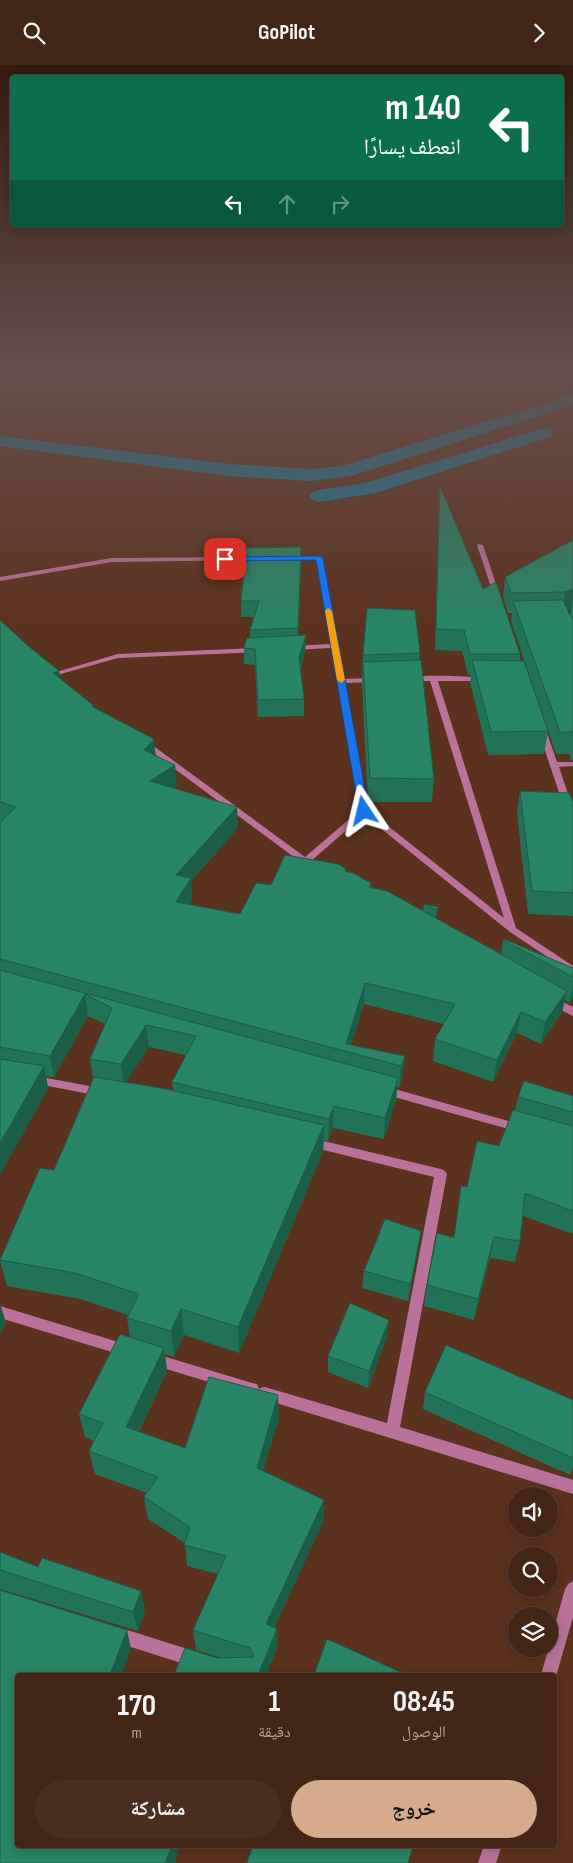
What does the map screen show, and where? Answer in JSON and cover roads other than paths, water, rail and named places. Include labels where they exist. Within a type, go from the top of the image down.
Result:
[{"type":"street","points":[[480,545],[501,608]]},
{"type":"street","points":[[0,579],[112,560],[270,558]]},
{"type":"street","points":[[280,558],[319,558],[364,811],[513,930],[573,971]]},
{"type":"street","points":[[286,649],[335,646]]},
{"type":"street","points":[[58,681],[47,672],[118,656],[266,649]]},
{"type":"street","points":[[433,678],[513,930]]},
{"type":"street","points":[[341,681],[387,679]]},
{"type":"street","points":[[396,679],[488,679]]},
{"type":"street","points":[[539,722],[573,821]]},
{"type":"street","points":[[139,739],[314,867]]},
{"type":"street","points":[[554,765],[573,764]]},
{"type":"street","points":[[305,862],[364,811]]},
{"type":"street","points":[[547,998],[573,1012]]},
{"type":"street","points":[[20,1077],[116,1096]]},
{"type":"street","points":[[374,1088],[527,1130]]},
{"type":"street","points":[[298,1139],[441,1174],[392,1432]]},
{"type":"street","points":[[0,1312],[573,1487]]},
{"type":"street","points":[[550,1673],[573,1589]]},
{"type":"street","points":[[104,1631],[208,1663]]},
{"type":"street","points":[[487,1863],[493,1848]]},
{"type":"waterway","points":[[118,456],[229,470],[311,475],[344,472],[395,456]]},
{"type":"waterway","points":[[319,496],[368,489],[472,456]]}]
